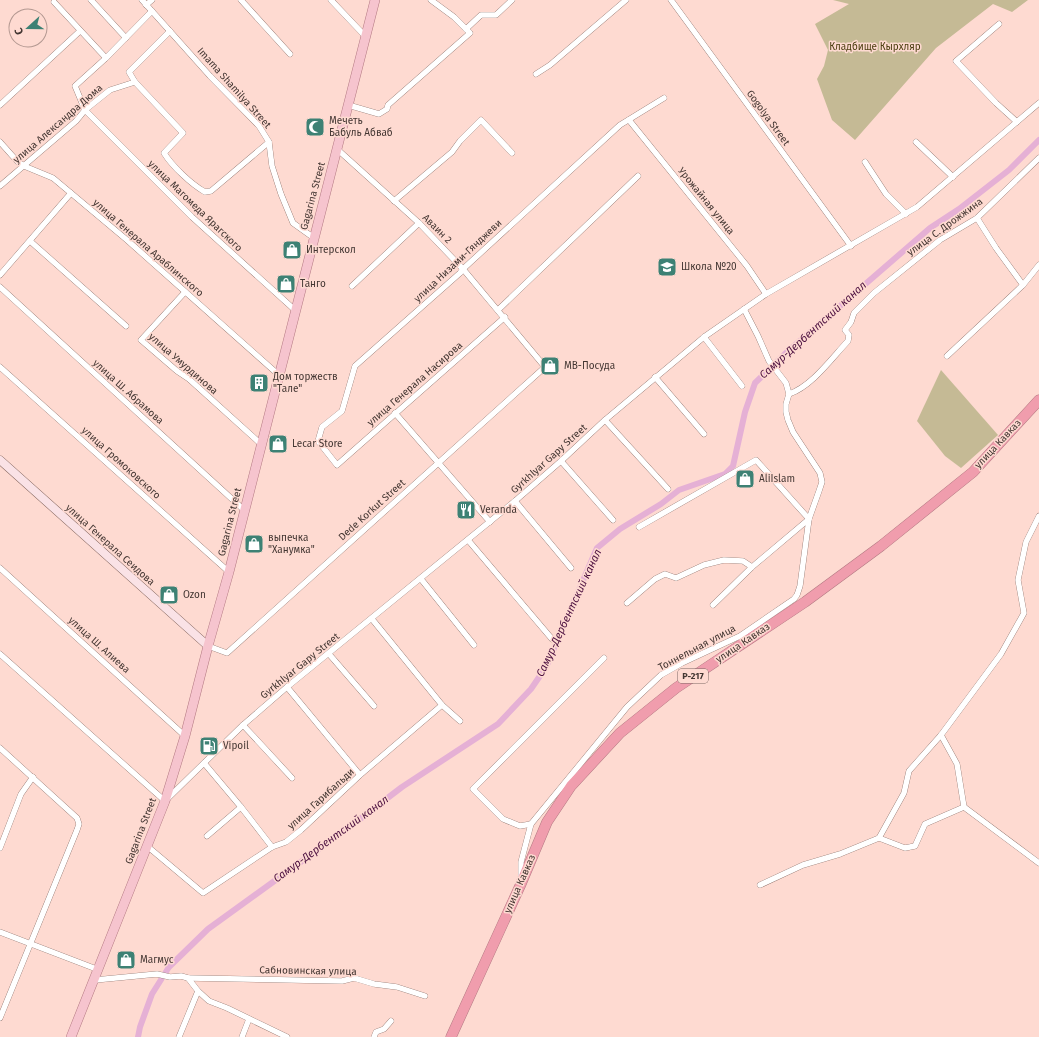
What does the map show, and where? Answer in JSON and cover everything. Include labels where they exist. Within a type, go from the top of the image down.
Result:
[{"type":"highway","name":"улица Кавказ","points":[[451,1037],[520,886],[547,822],[571,786],[620,733],[676,688],[805,602],[881,546],[973,472],[1039,400]]},
{"type":"main road","name":"Gagarina Street","points":[[71,1037],[99,970],[165,801],[185,736],[280,376],[375,0]]},
{"type":"street","points":[[91,0],[126,38]]},
{"type":"street","points":[[144,2],[152,0]]},
{"type":"street","points":[[241,0],[290,54]]},
{"type":"street","points":[[331,0],[366,37]]},
{"type":"street","points":[[431,0],[454,17],[468,31]]},
{"type":"street","points":[[348,105],[379,114],[387,109],[388,105],[468,31],[481,15],[496,15],[512,0]]},
{"type":"street","points":[[536,74],[563,54],[626,0]]},
{"type":"street","name":"Gogolya Street","points":[[671,0],[851,246]]},
{"type":"street","points":[[53,1],[106,58]]},
{"type":"street","name":"Imama Shamilya Street","points":[[144,2],[210,76],[259,126],[269,142],[272,166],[287,211],[293,223],[314,238]]},
{"type":"street","points":[[85,110],[75,86],[106,58],[152,11]]},
{"type":"street","points":[[999,24],[956,61],[996,103],[1017,122]]},
{"type":"street","points":[[0,105],[80,31]]},
{"type":"street","points":[[170,31],[129,72],[135,82],[182,133],[164,153],[184,175],[199,189],[205,192],[211,191],[269,142]]},
{"type":"street","name":"улица Александра Дюма","points":[[0,186],[76,121],[85,110],[110,90],[135,82]]},
{"type":"street","name":"улица Низами-Гянджеви","points":[[337,464],[318,441],[322,427],[342,411],[354,366],[460,273],[463,268],[609,135],[620,126],[664,98]]},
{"type":"street","points":[[851,246],[917,207],[1039,103]]},
{"type":"street","name":"улица Магомеда Ярагского","points":[[85,110],[192,218],[296,311]]},
{"type":"street","points":[[394,200],[452,152],[460,141],[481,120],[512,153]]},
{"type":"street","name":"Урожайная улица","points":[[629,120],[747,266],[766,294]]},
{"type":"street","name":"улица Генерала Араблинского","points":[[0,142],[17,161],[24,166],[53,178],[71,193],[127,240],[280,376]]},
{"type":"street","points":[[916,142],[953,177]]},
{"type":"street","name":"Аваин 2","points":[[337,150],[394,200],[463,268],[545,367]]},
{"type":"street","name":"улица С. Дрожжина","points":[[789,394],[806,385],[848,341],[848,335],[845,330],[852,322],[852,315],[874,293],[940,240],[976,218],[1039,158]]},
{"type":"street","points":[[864,162],[886,194],[906,214]]},
{"type":"street","points":[[498,310],[638,176]]},
{"type":"street","points":[[0,275],[71,193]]},
{"type":"street","points":[[976,218],[1023,285]]},
{"type":"street","points":[[352,286],[418,223]]},
{"type":"street","points":[[30,241],[126,326]]},
{"type":"street","name":"Gyrkhlyar Gapy Street","points":[[165,801],[243,725],[287,687],[490,522],[561,461],[605,420],[704,337],[766,294],[851,246]]},
{"type":"street","points":[[947,356],[1023,285],[1039,265]]},
{"type":"street","name":"улица Ш. Абрамова","points":[[0,287],[244,510]]},
{"type":"street","name":"улица Умурдинова","points":[[185,292],[140,340],[177,371],[189,379],[261,444]]},
{"type":"street","points":[[713,605],[752,567],[809,519],[822,482],[820,473],[793,432],[788,420],[786,404],[789,394],[786,383],[769,361],[744,309]]},
{"type":"street","name":"улица Генерала Насирова","points":[[337,464],[505,317]]},
{"type":"street","points":[[704,337],[742,386]]},
{"type":"street","name":"улица Громоковского","points":[[0,367],[229,572]]},
{"type":"street","name":"Dede Korkut Street","points":[[208,646],[227,653],[545,367]]},
{"type":"street","points":[[655,377],[704,434]]},
{"type":"street","points":[[395,413],[490,522]]},
{"type":"street","points":[[605,420],[668,489]]},
{"type":"street","name":"улица Генерала Сеидова","points":[[0,460],[208,646]]},
{"type":"street","points":[[639,527],[756,460],[809,519]]},
{"type":"street","points":[[561,461],[613,520]]},
{"type":"street","points":[[515,501],[571,568]]},
{"type":"street","points":[[760,885],[803,865],[840,854],[878,838],[904,793],[909,771],[941,735],[1001,654],[1024,613],[1018,580],[1026,542],[1039,516]]},
{"type":"street","name":"Тоннельная улица","points":[[532,824],[627,707],[661,675],[682,663],[740,636],[797,595],[800,586],[809,519]]},
{"type":"street","points":[[468,540],[552,639]]},
{"type":"street","points":[[627,603],[655,579],[665,574],[676,578],[704,565],[724,560],[743,561],[752,567]]},
{"type":"street","name":"улица Ш. Алиева","points":[[0,568],[185,736]]},
{"type":"street","points":[[421,579],[474,645]]},
{"type":"street","points":[[800,586],[805,602]]},
{"type":"street","points":[[372,619],[442,705],[460,721]]},
{"type":"street","points":[[0,654],[165,801]]},
{"type":"street","points":[[329,654],[374,706]]},
{"type":"street","points":[[520,886],[521,862],[532,824],[520,826],[503,819],[472,789],[604,658]]},
{"type":"street","points":[[287,687],[360,775]]},
{"type":"street","name":"улица Гарибальди","points":[[147,846],[203,893],[272,847],[286,842],[360,775],[442,705]]},
{"type":"street","points":[[243,725],[292,778]]},
{"type":"street","points":[[941,735],[957,764],[964,807],[1039,863]]},
{"type":"street","points":[[0,748],[76,818],[79,824],[0,1018]]},
{"type":"street","points":[[204,763],[272,847]]},
{"type":"street","points":[[0,848],[21,794],[33,777]]},
{"type":"street","points":[[207,836],[241,807]]},
{"type":"street","points":[[878,838],[905,848],[915,846],[925,824],[964,807]]},
{"type":"street","points":[[0,932],[99,970]]},
{"type":"street","name":"Сабновинская улица","points":[[95,980],[157,974],[170,977],[182,976],[188,978],[342,981],[354,978],[374,984],[397,987],[426,996]]},
{"type":"street","points":[[188,978],[198,991],[209,1001],[287,1037]]},
{"type":"street","points":[[179,1037],[198,991]]},
{"type":"street","points":[[242,1037],[249,1019]]},
{"type":"street","points":[[374,1037],[376,1032],[384,1029],[391,1021]]},
{"type":"green space","name":"Кладбище Кырхляр","points":[[833,0],[1028,0],[1012,12],[993,4],[936,48],[855,140],[832,120],[817,79],[824,66],[828,50],[815,24],[849,4]]},
{"type":"green space","points":[[941,370],[998,435],[961,468],[945,456],[917,421]]},
{"type":"waterway","name":"Самур-Дербентский канал","points":[[138,1037],[152,994],[169,967],[208,929],[402,787],[498,724],[531,689],[546,667],[597,548],[620,529],[661,504],[679,490],[725,474],[733,466],[745,412],[755,383],[787,352],[930,228],[959,209],[1009,170],[1039,140]]},
{"type":"place","name":"Мечеть Бабуль Абваб","points":[[315,127]]},
{"type":"place","name":"Интерскол","points":[[292,250]]},
{"type":"place","name":"Школа №20","points":[[667,267]]},
{"type":"place","name":"Танго","points":[[286,284]]},
{"type":"place","name":"МВ-Посуда","points":[[550,366]]},
{"type":"place","name":"Дом торжеств \"Тале\"","points":[[259,383]]},
{"type":"place","name":"Lecar Store","points":[[278,444]]},
{"type":"place","name":"AliIslam","points":[[745,479]]},
{"type":"place","name":"Veranda","points":[[466,510]]},
{"type":"place","name":"выпечка \"Ханумка\"","points":[[254,544]]},
{"type":"place","name":"Ozon","points":[[169,595]]},
{"type":"place","name":"Vipoil","points":[[209,746]]},
{"type":"place","name":"Магмус","points":[[126,960]]}]
